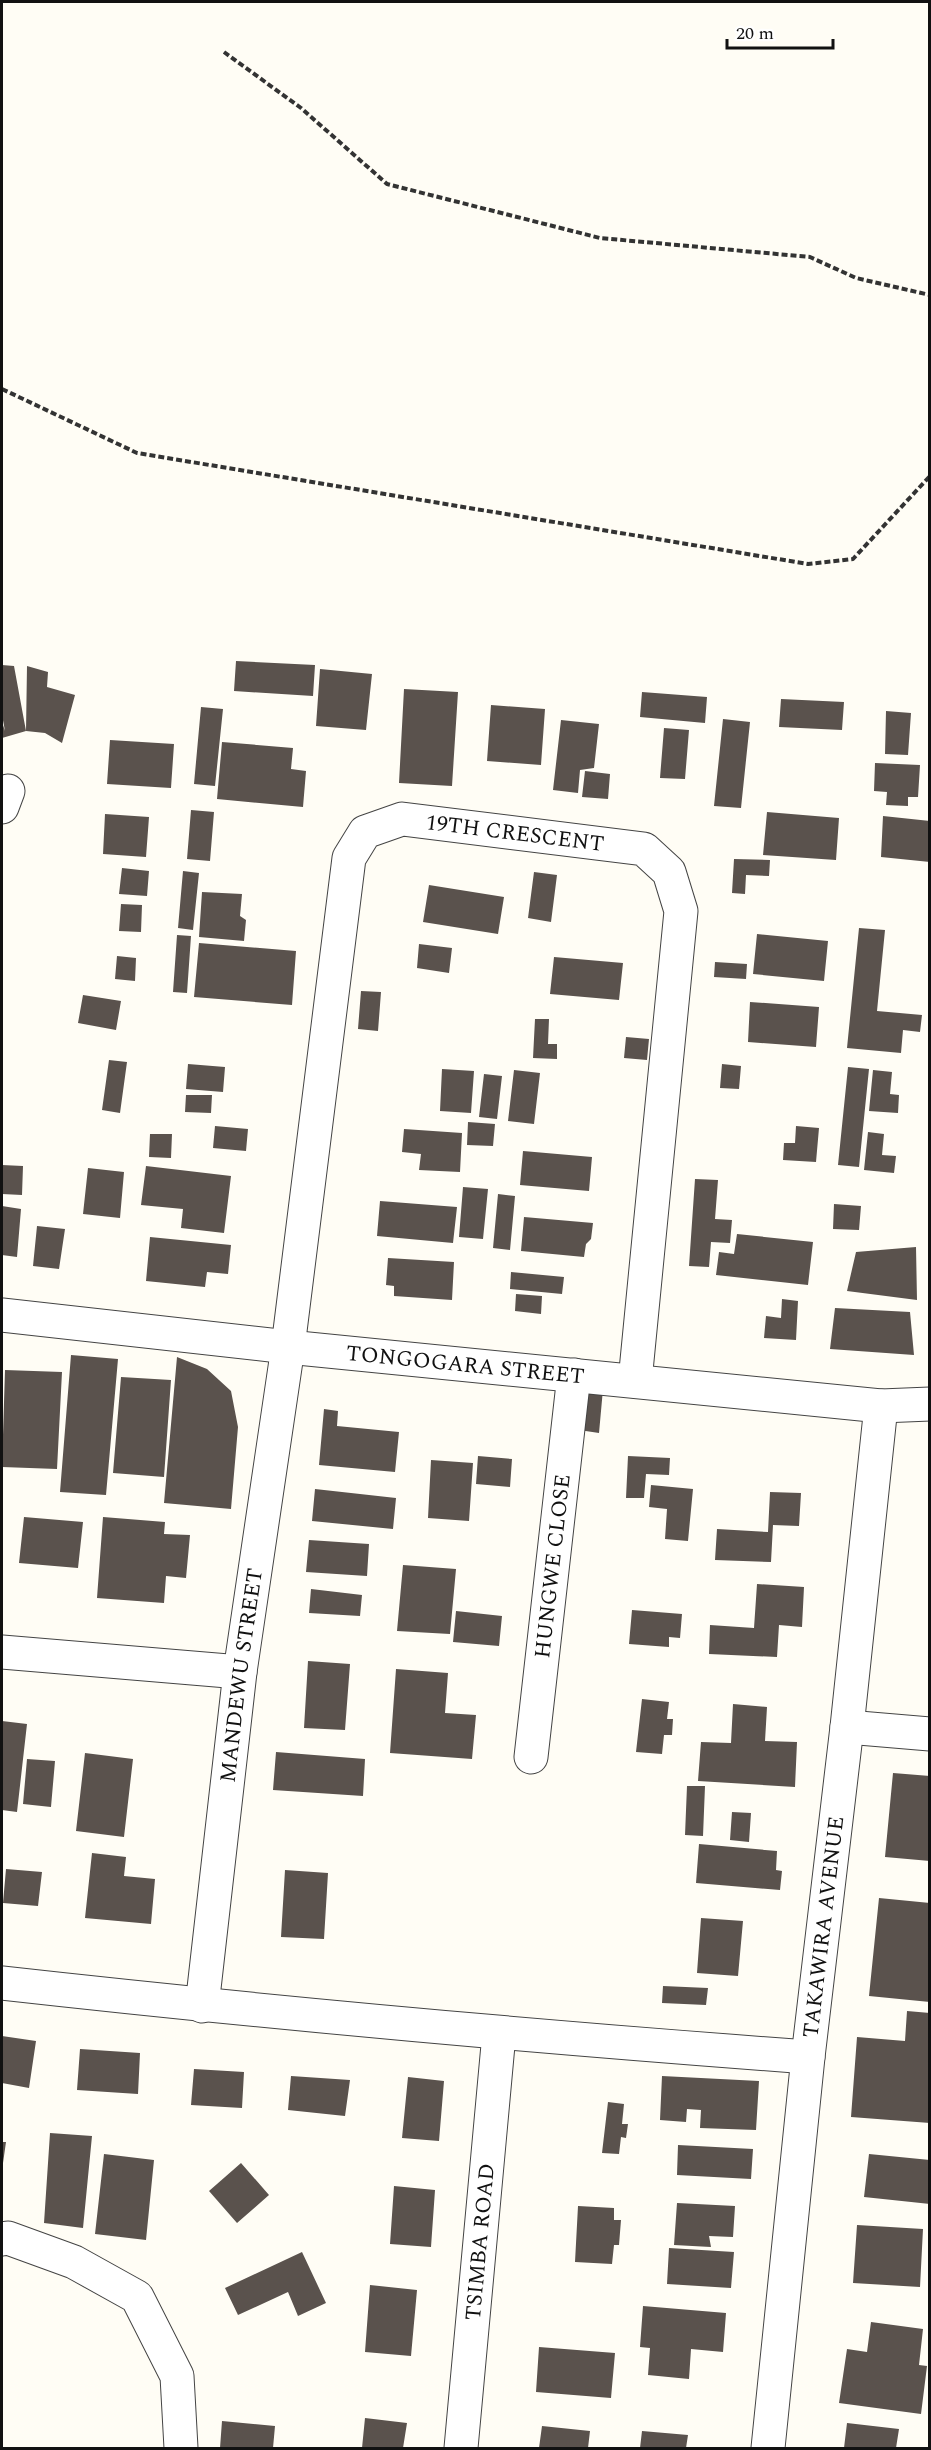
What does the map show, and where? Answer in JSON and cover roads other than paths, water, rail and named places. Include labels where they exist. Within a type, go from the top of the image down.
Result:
[{"type":"street","name":"19TH CRESCENT","points":[[288,1347],[349,858],[365,832],[402,819],[644,849],[669,873],[681,912],[635,1381]]},
{"type":"street","name":"TONGOGARA STREET","points":[[2,1316],[881,1406],[930,1404]]},
{"type":"street","name":"MANDEWU STREET","points":[[202,2006],[240,1672],[288,1347]]},
{"type":"street","name":"HUNGWE CLOSE","points":[[531,1757],[574,1375]]},
{"type":"street","name":"TAKAWIRA AVENUE","points":[[768,2448],[808,2057],[847,1727],[881,1406]]},
{"type":"street","points":[[2,1652],[240,1672]]},
{"type":"street","points":[[847,1727],[930,1734]]},
{"type":"street","points":[[2,1983],[202,2006],[499,2034],[808,2057]]},
{"type":"street","name":"TSIMBA ROAD","points":[[461,2448],[499,2034]]},
{"type":"street","points":[[2,2239],[8,2238],[74,2262],[137,2298],[177,2376],[181,2448]]}]
